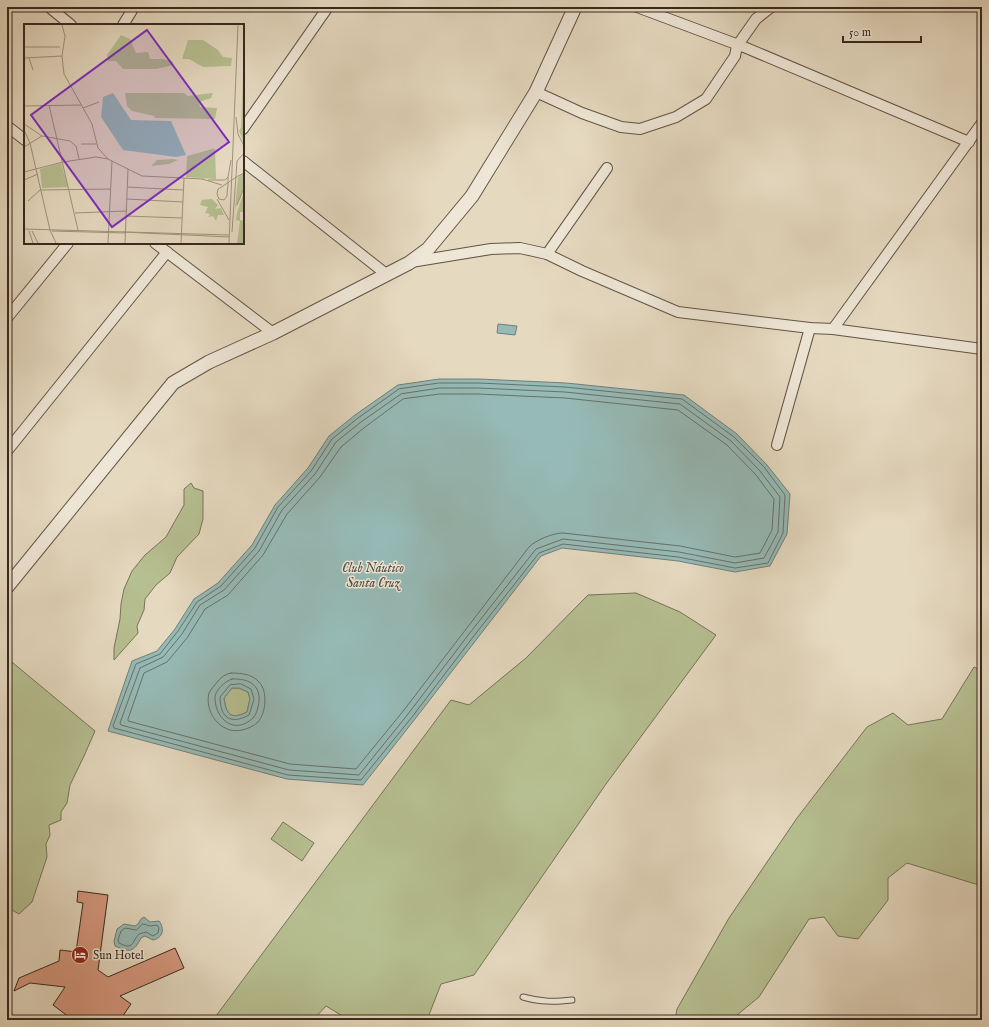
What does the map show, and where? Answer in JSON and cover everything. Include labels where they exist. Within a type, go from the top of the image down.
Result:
[{"type":"street","points":[[49,7],[70,24]]},
{"type":"street","points":[[123,24],[134,7]]},
{"type":"street","points":[[244,128],[328,7]]},
{"type":"street","points":[[7,587],[173,383],[209,362],[273,333],[409,263],[428,249],[472,196],[536,92],[575,7]]},
{"type":"street","points":[[637,7],[737,46],[969,142]]},
{"type":"street","points":[[536,92],[582,113],[621,128],[640,129],[676,117],[706,99],[735,56],[737,46],[756,19],[771,7]]},
{"type":"street","points":[[833,329],[982,123]]},
{"type":"street","points":[[8,127],[24,139]]},
{"type":"street","points":[[244,162],[386,274]]},
{"type":"street","points":[[547,254],[607,168]]},
{"type":"street","points":[[7,318],[67,244]]},
{"type":"street","points":[[156,244],[273,333]]},
{"type":"street","points":[[409,263],[491,249],[520,248],[547,254],[582,271],[678,312],[810,328],[833,329],[982,349]]},
{"type":"street","points":[[7,451],[167,252]]},
{"type":"street","points":[[777,445],[810,328]]},
{"type":"lane","points":[[523,997],[549,1002],[572,1000]]},
{"type":"green space","points":[[191,483],[194,488],[203,491],[203,519],[199,534],[177,557],[170,573],[156,585],[145,599],[144,610],[137,626],[138,633],[114,660],[114,648],[124,589],[132,571],[145,555],[166,537],[184,505],[184,489]]},
{"type":"green space","points":[[636,593],[680,612],[716,635],[606,784],[474,975],[441,984],[427,1020],[349,1020],[326,1006],[313,1020],[213,1020],[451,700],[469,705],[526,658],[588,595]]},
{"type":"green space","points":[[7,658],[95,731],[70,785],[67,803],[61,812],[61,820],[49,825],[50,835],[46,844],[47,857],[32,902],[19,914],[7,907]]},
{"type":"green space","points":[[974,667],[982,671],[982,886],[907,863],[888,878],[888,900],[858,939],[838,936],[824,917],[809,919],[759,997],[731,1020],[675,1020],[677,1009],[729,918],[797,818],[867,727],[893,713],[908,725],[942,719]]},
{"type":"green space","points":[[232,688],[239,688],[248,692],[250,699],[247,712],[237,716],[233,716],[228,712],[224,698]]},
{"type":"green space","points":[[283,822],[314,843],[302,861],[271,839]]},
{"type":"water","points":[[498,324],[517,326],[515,335],[497,333]]},
{"type":"water","name":"Club Náutico Santa Cruz","points":[[439,379],[479,379],[566,383],[684,395],[737,434],[767,465],[790,494],[787,534],[770,566],[735,572],[678,561],[562,548],[541,556],[363,785],[287,779],[108,731],[132,661],[157,651],[175,629],[194,599],[218,583],[252,545],[275,505],[308,468],[329,436],[355,415],[398,385]],"holes":[[[232,688],[239,688],[248,692],[250,699],[247,712],[233,716],[228,712],[224,698]]]},
{"type":"water","points":[[144,917],[150,922],[159,921],[162,927],[162,933],[159,937],[153,940],[145,936],[141,938],[134,949],[131,950],[124,950],[115,946],[114,941],[117,929],[124,924],[135,926]]},
{"type":"building","name":"Sun Hotel","points":[[78,891],[108,895],[98,970],[108,977],[175,948],[184,968],[120,996],[131,1004],[120,1020],[95,1020],[90,1016],[87,1020],[73,1020],[53,1005],[65,987],[30,983],[14,991],[19,978],[59,961],[60,950],[76,952],[83,903],[77,902]]},
{"type":"place","name":"Sun Hotel","points":[[80,955]]}]
